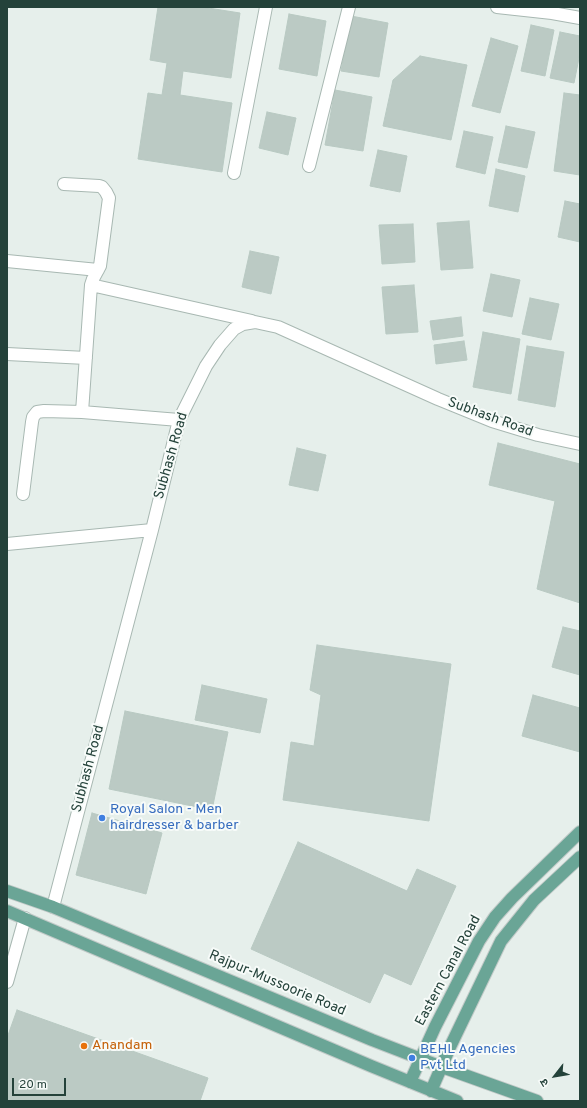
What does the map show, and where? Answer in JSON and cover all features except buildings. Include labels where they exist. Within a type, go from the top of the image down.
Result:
[{"type":"main road","name":"Eastern Canal Road","points":[[410,1082],[435,1027],[479,941],[495,917],[528,882],[580,832]]},
{"type":"main road","points":[[431,1091],[453,1040],[500,941],[534,900],[580,857]]},
{"type":"main road","name":"Rajpur-Mussoorie Road","points":[[7,890],[53,907],[372,1040],[537,1101]]},
{"type":"main road","points":[[7,911],[431,1091],[458,1101]]},
{"type":"street","points":[[234,173],[266,7]]},
{"type":"street","points":[[309,166],[349,7]]},
{"type":"street","points":[[497,7],[552,13],[580,18]]},
{"type":"street","points":[[64,184],[99,186],[102,187],[109,198],[100,266],[91,285],[82,412]]},
{"type":"street","points":[[7,261],[98,270]]},
{"type":"street","points":[[91,285],[264,324]]},
{"type":"street","name":"Subhash Road","points":[[53,907],[152,530],[179,420],[206,366],[234,329],[243,324],[255,322],[278,327],[438,399],[492,421],[538,436],[580,444]]},
{"type":"street","points":[[7,354],[86,358]]},
{"type":"street","points":[[23,494],[33,417],[37,412],[82,412],[179,420]]},
{"type":"street","points":[[7,544],[152,530]]},
{"type":"street","points":[[7,982],[25,918]]},
{"type":"place","name":"Royal Salon - Men hairdresser & barber","points":[[102,818]]},
{"type":"place","name":"Anandam","points":[[84,1046]]},
{"type":"place","name":"BEHL Agencies Pvt Ltd","points":[[412,1058]]}]
